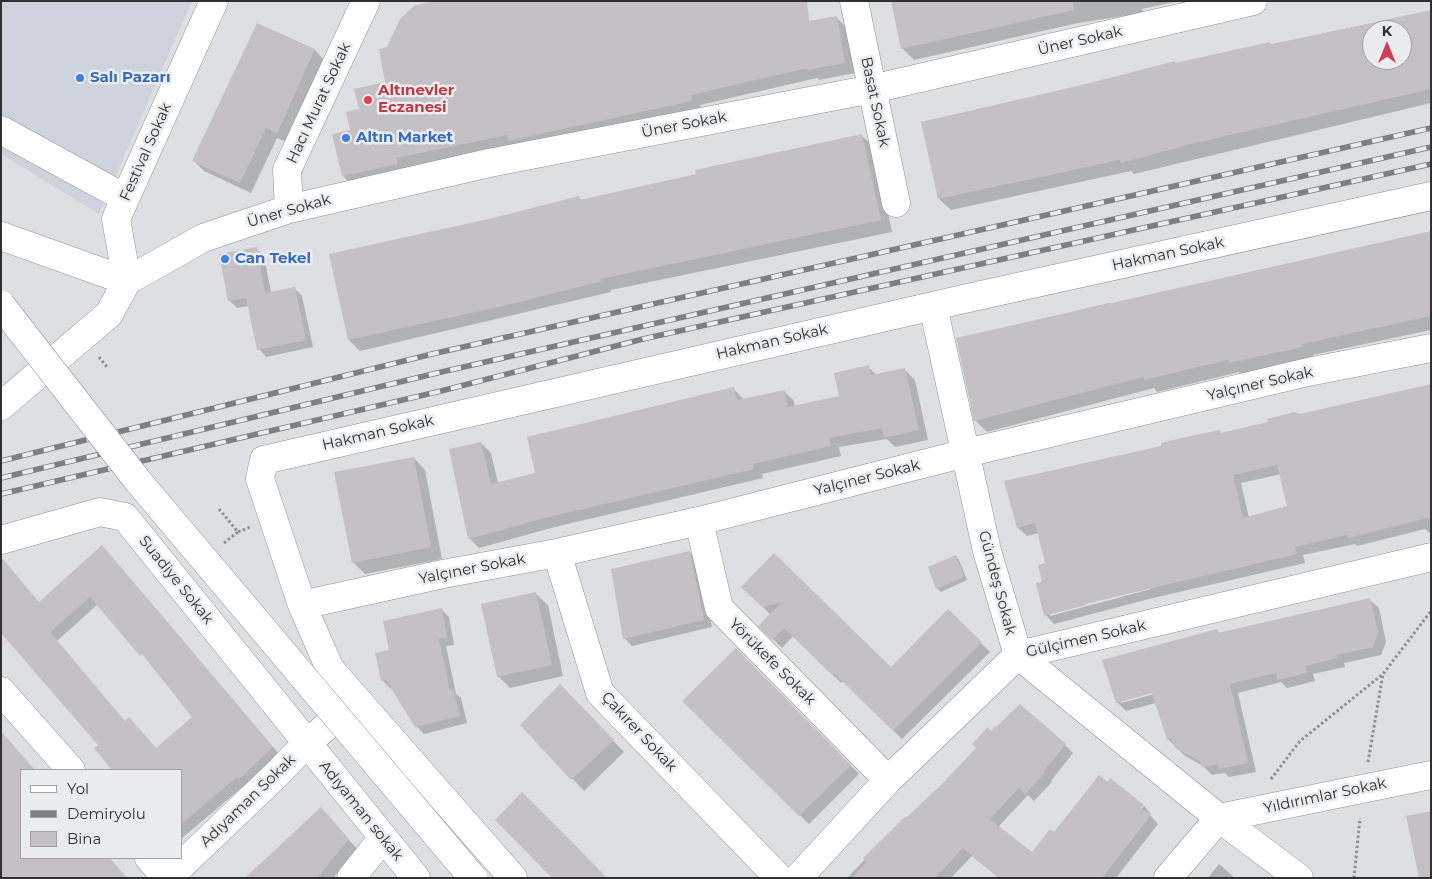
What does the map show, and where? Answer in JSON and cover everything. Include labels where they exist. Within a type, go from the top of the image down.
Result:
[{"type":"street","name":"Festival Sokak","points":[[127,281],[116,219],[214,1]]},
{"type":"street","name":"Hacı Murat Sokak","points":[[289,209],[287,170],[366,1]]},
{"type":"street","name":"Basat Sokak","points":[[854,1],[896,203]]},
{"type":"street","name":"Üner Sokak","points":[[127,281],[203,238],[289,209],[488,163],[872,89],[1253,1]]},
{"type":"street","points":[[1,130],[125,198]]},
{"type":"street","name":"Hakman Sokak","points":[[302,605],[260,479],[264,460],[932,306],[1431,196]]},
{"type":"street","points":[[1,236],[127,281],[109,314],[1,406]]},
{"type":"street","points":[[1,305],[138,481],[473,878]]},
{"type":"street","name":"Gündeş Sokak","points":[[932,306],[987,551],[1018,655],[1219,818],[1299,878]]},
{"type":"street","name":"Yalçıner Sokak","points":[[302,605],[433,576],[557,553],[699,521],[966,453],[1308,372],[1431,348]]},
{"type":"street","name":"Suadiye Sokak","points":[[1,540],[100,512],[125,517],[306,744]]},
{"type":"street","name":"Yörükefe Sokak","points":[[699,521],[719,608],[888,780]]},
{"type":"street","name":"Çakırer Sokak","points":[[557,553],[600,693],[779,878]]},
{"type":"street","name":"Gülçimen Sokak","points":[[798,878],[888,780],[1018,655],[1431,557]]},
{"type":"street","points":[[302,605],[330,669],[512,878]]},
{"type":"street","points":[[1,691],[70,769]]},
{"type":"street","name":"Adıyaman Sokak","points":[[167,878],[306,744],[357,700]]},
{"type":"street","name":"Adıyaman sokak","points":[[306,744],[416,878]]},
{"type":"street","name":"Yıldırımlar Sokak","points":[[1219,818],[1431,774]]},
{"type":"street","points":[[1168,878],[1219,818]]},
{"type":"street","points":[[351,878],[383,838]]},
{"type":"street","points":[[150,859],[167,878]]},
{"type":"path","points":[[1270,780],[1300,741],[1383,674],[1431,611]]},
{"type":"shaded area","name":"Salı Pazarı","points":[[1,1],[192,1],[99,214],[1,154]]},
{"type":"building","points":[[437,1],[807,1],[809,21],[837,16],[845,63],[807,70],[807,68],[691,95],[692,101],[508,141],[507,135],[396,158],[398,164],[342,176],[332,134],[350,130],[346,112],[359,109],[354,89],[385,82],[379,49],[387,47],[400,19],[415,5]]},
{"type":"building","points":[[891,1],[1073,1],[1074,10],[901,49]]},
{"type":"building","points":[[1431,10],[1431,89],[1195,143],[1121,163],[1120,160],[938,199],[921,122],[1082,85],[1175,61],[1175,63],[1270,42],[1270,45],[1362,25],[1362,70],[1412,70],[1412,20],[1385,20]]},
{"type":"building","points":[[257,23],[315,49],[277,133],[266,128],[240,183],[192,161]]},
{"type":"building","points":[[862,134],[881,220],[600,279],[601,281],[512,304],[348,340],[329,254],[493,218],[579,196],[580,200],[696,174],[695,170]]},
{"type":"building","points":[[1431,231],[1431,316],[1302,344],[1303,347],[1229,363],[1228,360],[1144,380],[1143,377],[974,421],[956,338]]},
{"type":"building","points":[[257,247],[265,293],[295,287],[306,340],[257,350],[246,298],[228,301],[219,254]]},
{"type":"building","points":[[869,365],[871,375],[905,368],[919,430],[884,438],[882,428],[829,438],[831,446],[753,464],[754,469],[545,518],[468,539],[449,449],[481,442],[491,484],[535,473],[527,437],[734,387],[737,400],[784,390],[788,407],[839,396],[834,373]]},
{"type":"building","points":[[1431,384],[1431,517],[1348,538],[1347,535],[1295,547],[1297,554],[1085,604],[1044,616],[1036,583],[1042,582],[1038,565],[1045,563],[1035,523],[1017,528],[1004,481],[1161,446],[1161,443],[1190,436],[1220,430],[1221,433],[1268,422],[1267,419],[1294,412],[1300,414]],"holes":[[[1277,465],[1287,506],[1243,518],[1233,475]]]},
{"type":"building","points":[[414,457],[431,547],[352,563],[334,472]]},
{"type":"building","points":[[102,545],[273,747],[239,779],[237,777],[182,823],[182,769],[111,769],[94,748],[98,745],[1,633],[1,557],[39,602]],"holes":[[[90,597],[140,656],[142,654],[192,717],[156,748],[129,717],[125,721],[50,632]]]},
{"type":"building","points":[[690,551],[704,620],[623,639],[611,569]]},
{"type":"building","points":[[774,553],[891,667],[948,609],[982,642],[893,731],[834,673],[832,675],[784,628],[772,640],[758,626],[782,602],[762,607],[741,587]]},
{"type":"building","points":[[956,555],[964,577],[936,589],[928,567]]},
{"type":"building","points":[[536,592],[552,665],[497,677],[481,604]]},
{"type":"building","points":[[1370,598],[1378,632],[1373,647],[1336,655],[1337,658],[1305,666],[1307,673],[1277,680],[1276,673],[1230,684],[1248,763],[1219,769],[1218,764],[1202,767],[1200,761],[1175,748],[1171,738],[1167,740],[1152,693],[1116,703],[1102,660],[1217,629],[1218,633]]},
{"type":"building","points":[[442,608],[447,637],[439,639],[450,690],[453,689],[460,716],[415,727],[386,680],[381,681],[375,653],[389,650],[383,621]]},
{"type":"building","points":[[736,648],[851,765],[799,816],[682,701]]},
{"type":"building","points":[[560,684],[614,740],[571,780],[520,725]]},
{"type":"building","points":[[1020,704],[1066,744],[1043,772],[1045,773],[1025,794],[1019,788],[990,819],[1032,852],[1050,829],[1054,832],[1099,775],[1108,782],[1110,778],[1144,805],[1141,808],[1151,815],[1102,878],[999,878],[963,848],[935,878],[852,878],[867,862],[863,858],[943,783],[976,748],[972,744],[988,727],[991,731]]},
{"type":"building","points":[[1,731],[34,769],[20,769],[20,859],[111,859],[127,878],[1,878]]},
{"type":"building","points":[[522,792],[607,878],[552,878],[495,820]]},
{"type":"building","points":[[321,807],[349,839],[317,878],[245,878]]},
{"type":"building","points":[[1431,811],[1431,878],[1419,878],[1406,816]]},
{"type":"railway","points":[[1,461],[432,354],[1431,128]]},
{"type":"railway","points":[[1,478],[437,373],[1431,147]]},
{"type":"railway","points":[[1,494],[441,391],[643,339],[1431,164]]},
{"type":"place","name":"Salı Pazarı","points":[[80,78]]},
{"type":"place","name":"Altınevler Eczanesi","points":[[368,100]]},
{"type":"place","name":"Altın Market","points":[[346,138]]},
{"type":"place","name":"Can Tekel","points":[[225,259]]}]
